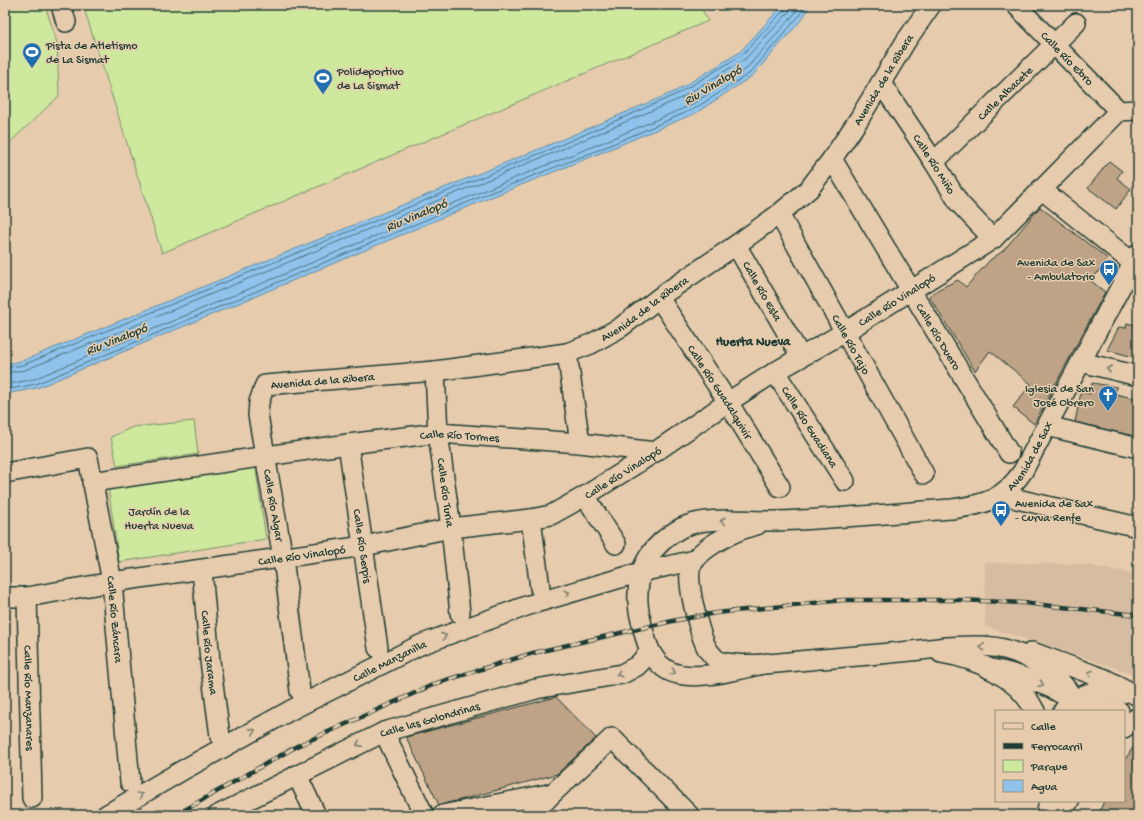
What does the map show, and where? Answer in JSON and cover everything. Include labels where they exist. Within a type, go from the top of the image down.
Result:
[{"type":"street","name":"Avenida de la Ribera","points":[[258,414],[259,402],[265,385],[435,371],[567,353],[591,344],[621,327],[659,298],[779,214],[809,189],[832,159],[906,41],[931,5]]},
{"type":"street","name":"Calle Río Ebro","points":[[1016,5],[1119,111]]},
{"type":"street","name":"Calle Albacete","points":[[934,162],[1076,23]]},
{"type":"street","name":"Calle Río Miño","points":[[880,83],[934,162],[959,203],[993,240]]},
{"type":"street","points":[[1119,111],[1138,110]]},
{"type":"street","name":"Calle Río Vinalopó","points":[[5,597],[26,597],[112,582],[364,546],[451,528],[551,515],[585,496],[655,452],[775,372],[845,332],[993,240],[1041,189],[1119,111]]},
{"type":"street","name":"Calle Río Duero","points":[[832,159],[1009,453]]},
{"type":"street","points":[[1041,189],[1136,258]]},
{"type":"street","name":"Calle Río Tajo","points":[[779,214],[924,474]]},
{"type":"street","name":"Calle Río Esla","points":[[736,245],[801,357]]},
{"type":"street","name":"Avenida de Sax","points":[[776,521],[973,506],[988,502],[1007,491],[1015,483],[1023,471],[1136,258]]},
{"type":"street","name":"Calle Río Guadalquivir","points":[[659,298],[728,402],[780,487]]},
{"type":"street","points":[[567,353],[580,443]]},
{"type":"street","points":[[1081,362],[1138,376]]},
{"type":"street","name":"Calle Río Turia","points":[[435,371],[438,432],[451,528],[460,613]]},
{"type":"street","name":"Calle Río Guadiana","points":[[775,372],[845,482]]},
{"type":"street","name":"Calle Río Algar","points":[[258,414],[283,558],[300,691]]},
{"type":"street","points":[[1047,426],[1138,448]]},
{"type":"street","name":"Calle Río Tormes","points":[[92,482],[438,432],[580,443],[655,452]]},
{"type":"street","name":"Calle Río Serpis","points":[[348,444],[378,648]]},
{"type":"street","name":"Calle Río Záncara","points":[[5,473],[88,458],[112,582],[130,782]]},
{"type":"street","points":[[1007,491],[1017,499],[1138,527]]},
{"type":"street","points":[[585,496],[616,544]]},
{"type":"street","points":[[531,518],[540,588]]},
{"type":"street","points":[[776,521],[753,526],[737,532],[712,546],[695,560],[691,566],[689,574],[690,593],[703,640],[708,650],[715,659],[720,662],[737,664],[767,663],[971,646],[1032,651],[1105,679],[1138,697]]},
{"type":"street","points":[[767,663],[704,675],[678,674],[668,670],[657,661],[646,645],[638,602],[639,585],[641,572],[655,547],[667,536],[683,527],[701,522],[776,521]]},
{"type":"street","name":"Calle Manzanilla","points":[[106,815],[291,710],[420,645],[529,605],[641,572],[695,560]]},
{"type":"street","name":"Calle Río Jarama","points":[[202,570],[210,660],[220,736]]},
{"type":"street","name":"Calle Río Manzanares","points":[[26,597],[32,798]]},
{"type":"street","points":[[922,650],[957,656],[990,669],[1012,682],[1032,703],[1035,710]]},
{"type":"street","points":[[1008,650],[1033,661],[1057,678],[1072,707]]},
{"type":"street","name":"Calle las Golondrinas","points":[[218,815],[384,732],[536,689],[622,674],[637,666],[650,652]]},
{"type":"street","points":[[990,669],[1004,671],[1020,676],[1049,688],[1072,707],[1096,707],[1113,710]]},
{"type":"street","points":[[1072,707],[1096,691],[1122,693],[1138,697]]},
{"type":"street","points":[[1125,712],[1138,712]]},
{"type":"street","points":[[1125,727],[1138,716]]},
{"type":"street","points":[[384,732],[424,815]]},
{"type":"street","points":[[442,815],[544,807],[612,738],[689,815]]},
{"type":"street","points":[[297,775],[316,815]]},
{"type":"street","points":[[1046,815],[1049,802]]},
{"type":"street","points":[[1060,815],[1067,802]]},
{"type":"shaded area","points":[[985,563],[1079,564],[1138,574],[1138,675],[985,626]]},
{"type":"green space","name":"Pista de Atletismo de La Sismat","points":[[5,5],[45,5],[57,43],[59,96],[5,147]]},
{"type":"green space","name":"Polideportivo de La Sismat","points":[[83,5],[700,5],[708,21],[162,253]]},
{"type":"green space","points":[[194,421],[198,454],[117,466],[111,437],[133,427]]},
{"type":"green space","name":"Jardín de la Huerta Nueva","points":[[255,464],[266,539],[119,562],[108,487]]},
{"type":"water","name":"Riu Vinalopó","points":[[783,5],[810,5],[803,18],[752,76],[696,113],[37,388],[5,394],[5,364],[22,361],[556,142],[676,91],[740,52]]},
{"type":"building","points":[[1109,161],[1122,171],[1117,178],[1131,189],[1116,209],[1088,188]]},
{"type":"building","points":[[1040,207],[1108,259],[1091,281],[1105,292],[1034,424],[1013,407],[1031,384],[990,351],[975,371],[929,296],[939,289],[958,280],[966,287],[990,260],[1003,251]]},
{"type":"building","points":[[1127,323],[1138,326],[1138,358],[1107,350],[1119,327],[1126,328]]},
{"type":"building","name":"Iglesia de San José Obrero","points":[[1092,383],[1117,387],[1115,394],[1138,399],[1138,437],[1075,422],[1081,392],[1090,394]]},
{"type":"building","points":[[556,697],[596,738],[557,774],[439,805],[406,737]]},
{"type":"building","points":[[1138,740],[1138,815],[1098,815],[1104,802],[1125,802],[1125,760]]},
{"type":"railway","points":[[176,815],[297,746],[437,683],[533,653],[677,620],[716,613],[843,600],[961,600],[1024,603],[1138,615]]},
{"type":"place","name":"Pista de Atletismo de La Sismat","points":[[32,69]]},
{"type":"place","name":"Polideportivo de La Sismat","points":[[323,95]]},
{"type":"place","name":"Avenida de Sax - Ambulatorio","points":[[1109,286]]},
{"type":"place","name":"Iglesia de San José Obrero","points":[[1108,412]]},
{"type":"place","name":"Avenida de Sax - Curva Renfe","points":[[1001,527]]},
{"type":"district","name":"Huerta Nueva","points":[[753,340]]}]
